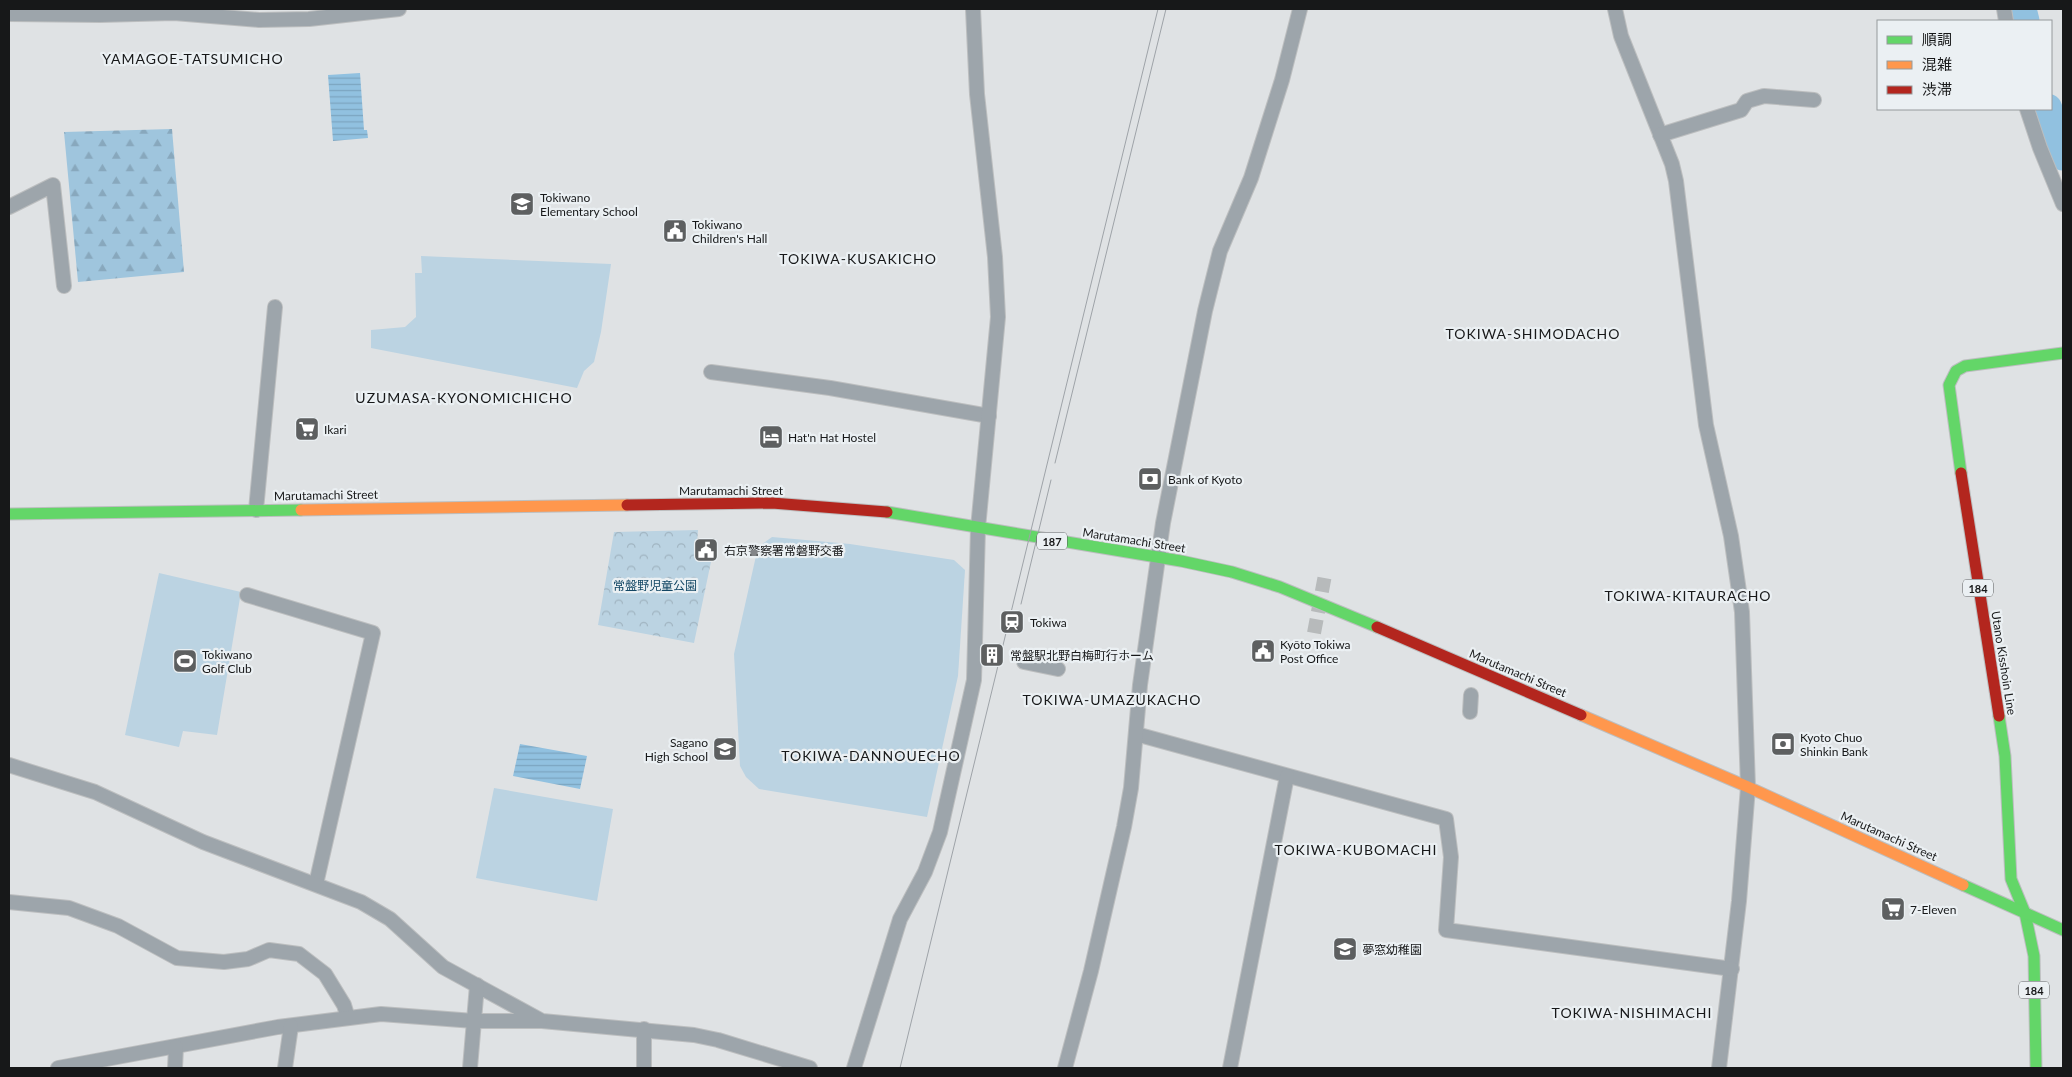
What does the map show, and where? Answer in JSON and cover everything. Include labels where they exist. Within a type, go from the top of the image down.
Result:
[{"type":"main road","name":"Utano Kisshoin Line","points":[[2036,1068],[2034,956],[2026,913],[2011,879],[2005,756],[1975,569],[1949,385],[1956,371],[1965,366],[2063,353]]},
{"type":"main road","name":"Marutamachi Street","points":[[9,514],[772,503],[878,510],[1232,572],[1316,601],[1748,787],[2063,930]]},
{"type":"street","points":[[9,14],[174,13],[224,18],[392,9]]},
{"type":"street","points":[[854,1068],[900,919],[925,872],[944,813],[974,680],[978,528],[998,317],[995,257],[977,94],[973,9]]},
{"type":"street","points":[[1065,1068],[1091,971],[1122,839],[1131,788],[1140,686],[1163,523],[1204,311],[1220,251],[1251,178],[1282,80],[1300,9]]},
{"type":"street","points":[[1615,9],[1621,36],[1676,181],[1706,425],[1737,572],[1742,612],[1748,787],[1732,969],[1719,1068]]},
{"type":"street","points":[[1660,135],[1741,110],[1747,101],[1764,96],[1814,100]]},
{"type":"street","points":[[2027,110],[2040,148],[2063,204]]},
{"type":"street","points":[[9,206],[53,185],[64,286]]},
{"type":"street","points":[[256,510],[275,308]]},
{"type":"street","points":[[711,372],[830,388],[989,416]]},
{"type":"street","points":[[247,595],[373,633],[316,884]]},
{"type":"street","points":[[1024,662],[1058,669]]},
{"type":"street","points":[[1470,712],[1471,695]]},
{"type":"street","points":[[1136,734],[1446,819],[1451,857],[1446,930],[1732,969]]},
{"type":"street","points":[[9,765],[95,792],[203,842],[316,884],[373,908],[390,920],[434,961],[542,1021]]},
{"type":"street","points":[[1230,1068],[1287,776]]},
{"type":"street","points":[[9,902],[69,908],[118,926],[177,958],[224,962],[248,959],[269,950],[299,954],[325,974],[344,1005],[348,1018]]},
{"type":"street","points":[[470,1068],[476,985]]},
{"type":"street","points":[[58,1068],[80,1067],[291,1026],[382,1014],[474,1021],[542,1021],[644,1029],[718,1040],[810,1068]]},
{"type":"street","points":[[285,1068],[291,1026]]},
{"type":"street","points":[[644,1029],[644,1068]]},
{"type":"street","points":[[174,1068],[176,1047]]},
{"type":"green space","points":[[172,129],[184,272],[78,282],[64,132]]},
{"type":"green space","points":[[421,256],[611,264],[601,332],[594,362],[584,371],[577,388],[371,348],[371,330],[405,327],[416,317],[415,273],[422,273]]},
{"type":"green space","name":"常盤野児童公園","points":[[698,530],[696,558],[712,557],[694,643],[598,625],[614,532]]},
{"type":"green space","points":[[772,537],[850,544],[954,560],[965,570],[958,676],[927,817],[759,789],[746,777],[740,766],[734,654],[758,547]]},
{"type":"green space","name":"Tokiwano Golf Club","points":[[159,573],[241,592],[217,735],[183,731],[179,747],[125,735]]},
{"type":"green space","points":[[494,788],[613,809],[597,901],[476,878]]},
{"type":"shaded area","points":[[360,73],[364,130],[367,130],[368,138],[333,141],[328,75]]},
{"type":"shaded area","points":[[520,744],[587,756],[580,789],[513,776]]},
{"type":"waterway","points":[[2021,9],[2024,20]]},
{"type":"waterway","points":[[2047,110],[2063,155]]},
{"type":"tunnel","points":[[1314,633],[1325,575]]},
{"type":"tram line","points":[[900,1068],[1158,9]]},
{"type":"tram line","points":[[1055,463],[1166,9]]},
{"type":"tram line","points":[[1021,604],[1051,480]]},
{"type":"traffic: fast","points":[[1961,473],[1949,385],[1956,371],[1965,366],[2063,353]]},
{"type":"traffic: fast","points":[[9,514],[301,510]]},
{"type":"traffic: fast","points":[[887,512],[1181,561],[1232,572],[1280,587],[1377,627]]},
{"type":"traffic: fast","points":[[1999,716],[2005,756],[2011,879],[2025,913],[2034,956],[2036,1068]]},
{"type":"traffic: fast","points":[[1963,885],[2063,930]]},
{"type":"traffic: slow","points":[[301,510],[627,505]]},
{"type":"traffic: slow","points":[[1581,715],[1748,787],[1963,885]]},
{"type":"traffic: jam","points":[[1961,473],[1999,716]]},
{"type":"traffic: jam","points":[[627,505],[772,503],[887,512]]},
{"type":"traffic: jam","points":[[1377,627],[1581,715]]},
{"type":"place","name":"Tokiwano Elementary School","points":[[522,204]]},
{"type":"place","name":"Tokiwano Children's Hall","points":[[675,231]]},
{"type":"place","name":"Ikari","points":[[307,429]]},
{"type":"place","name":"Hat'n Hat Hostel","points":[[771,437]]},
{"type":"place","name":"Bank of Kyoto","points":[[1150,479]]},
{"type":"place","name":"右京警察署常磐野交番","points":[[706,550]]},
{"type":"place","name":"Tokiwa","points":[[1012,622]]},
{"type":"place","name":"Kyōto Tokiwa Post Office","points":[[1263,651]]},
{"type":"place","name":"常盤駅北野白梅町行ホーム","points":[[992,655]]},
{"type":"place","name":"Tokiwano Golf Club","points":[[185,661]]},
{"type":"place","name":"Kyoto Chuo Shinkin Bank","points":[[1783,744]]},
{"type":"place","name":"Sagano High School","points":[[725,749]]},
{"type":"place","name":"7-Eleven","points":[[1893,909]]},
{"type":"place","name":"夢窓幼稚園","points":[[1345,949]]},
{"type":"district","name":"YAMAGOE-TATSUMICHO","points":[[193,58]]},
{"type":"district","name":"TOKIWA-KUSAKICHO","points":[[858,258]]},
{"type":"district","name":"TOKIWA-SHIMODACHO","points":[[1533,333]]},
{"type":"district","name":"UZUMASA-KYONOMICHICHO","points":[[464,397]]},
{"type":"district","name":"TOKIWA-KITAURACHO","points":[[1688,595]]},
{"type":"district","name":"TOKIWA-UMAZUKACHO","points":[[1112,699]]},
{"type":"district","name":"TOKIWA-DANNOUECHO","points":[[871,755]]},
{"type":"district","name":"TOKIWA-KUBOMACHI","points":[[1356,849]]},
{"type":"district","name":"TOKIWA-NISHIMACHI","points":[[1632,1012]]}]
